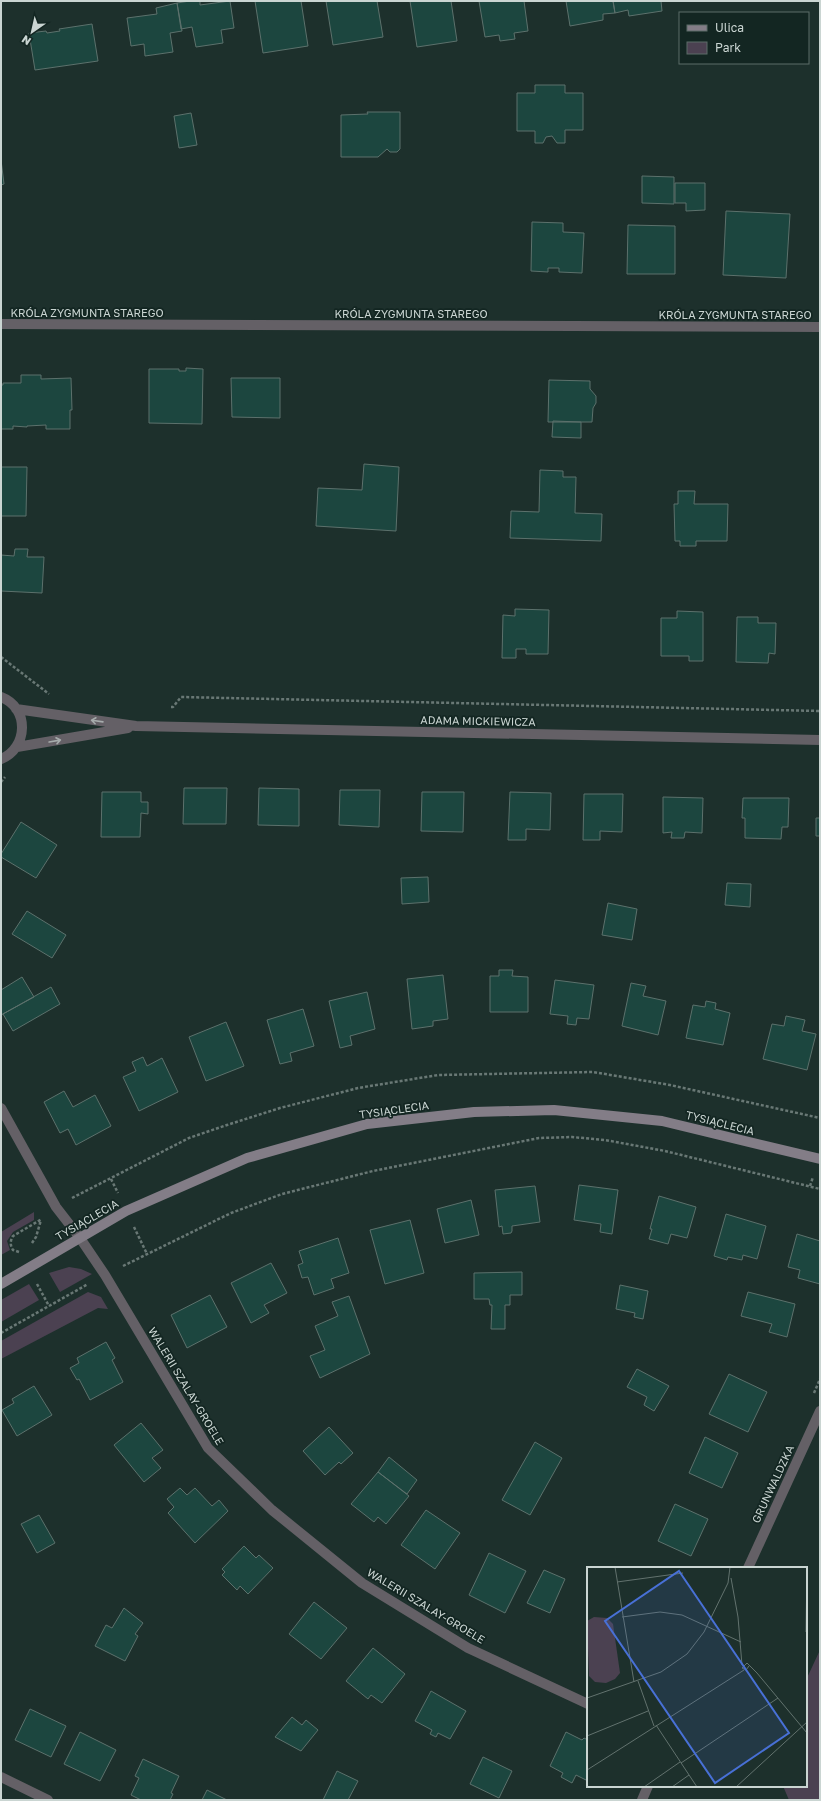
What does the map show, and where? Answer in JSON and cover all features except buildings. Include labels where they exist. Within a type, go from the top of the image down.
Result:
[{"type":"street","name":"KRÓLA ZYGMUNTA STAREGO","points":[[1,324],[820,327]]},
{"type":"street","points":[[1,697],[9,701],[16,709],[22,724],[22,734],[17,747],[2,760]]},
{"type":"street","name":"ADAMA MICKIEWICZA","points":[[16,709],[136,726],[820,740]]},
{"type":"street","name":"ADAMA MICKIEWICZA","points":[[17,747],[136,726]]},
{"type":"street","name":"WALERII SZALAY-GROELE","points":[[1,1108],[56,1207],[80,1238],[105,1275],[208,1448],[272,1510],[375,1591],[468,1648],[587,1704]]},
{"type":"street","name":"TYSIĄCLECIA","points":[[1,1284],[126,1211],[247,1158],[367,1124],[474,1112],[554,1110],[662,1121],[820,1159]]},
{"type":"street","name":"GRUNWALDZKA","points":[[748,1567],[820,1411]]},
{"type":"street","points":[[1,1777],[48,1800]]},
{"type":"street","points":[[642,1800],[648,1787]]},
{"type":"path","points":[[1,657],[54,698]]},
{"type":"path","points":[[166,707],[173,707],[181,697],[820,711]]},
{"type":"path","points":[[1,1333],[105,1275],[147,1254],[231,1213],[282,1194],[373,1171],[539,1138],[572,1136],[635,1145],[820,1189]]},
{"type":"path","points":[[111,1179],[121,1199]]},
{"type":"path","points":[[23,1250],[18,1252],[13,1250],[10,1240],[13,1236],[41,1220],[36,1237],[27,1247]]},
{"type":"path","points":[[133,1224],[147,1254]]},
{"type":"path","points":[[34,1279],[49,1306]]},
{"type":"green space","points":[[34,1212],[34,1220],[13,1232],[7,1241],[10,1250],[1,1255],[1,1232]]},
{"type":"green space","points":[[69,1267],[81,1269],[92,1274],[60,1292],[49,1273]]},
{"type":"green space","points":[[29,1284],[39,1300],[1,1322],[1,1300]]},
{"type":"green space","points":[[88,1292],[101,1297],[108,1309],[98,1308],[1,1359],[1,1341]]},
{"type":"green space","points":[[820,1650],[820,1800],[789,1800],[783,1787],[807,1787],[807,1678]]}]
